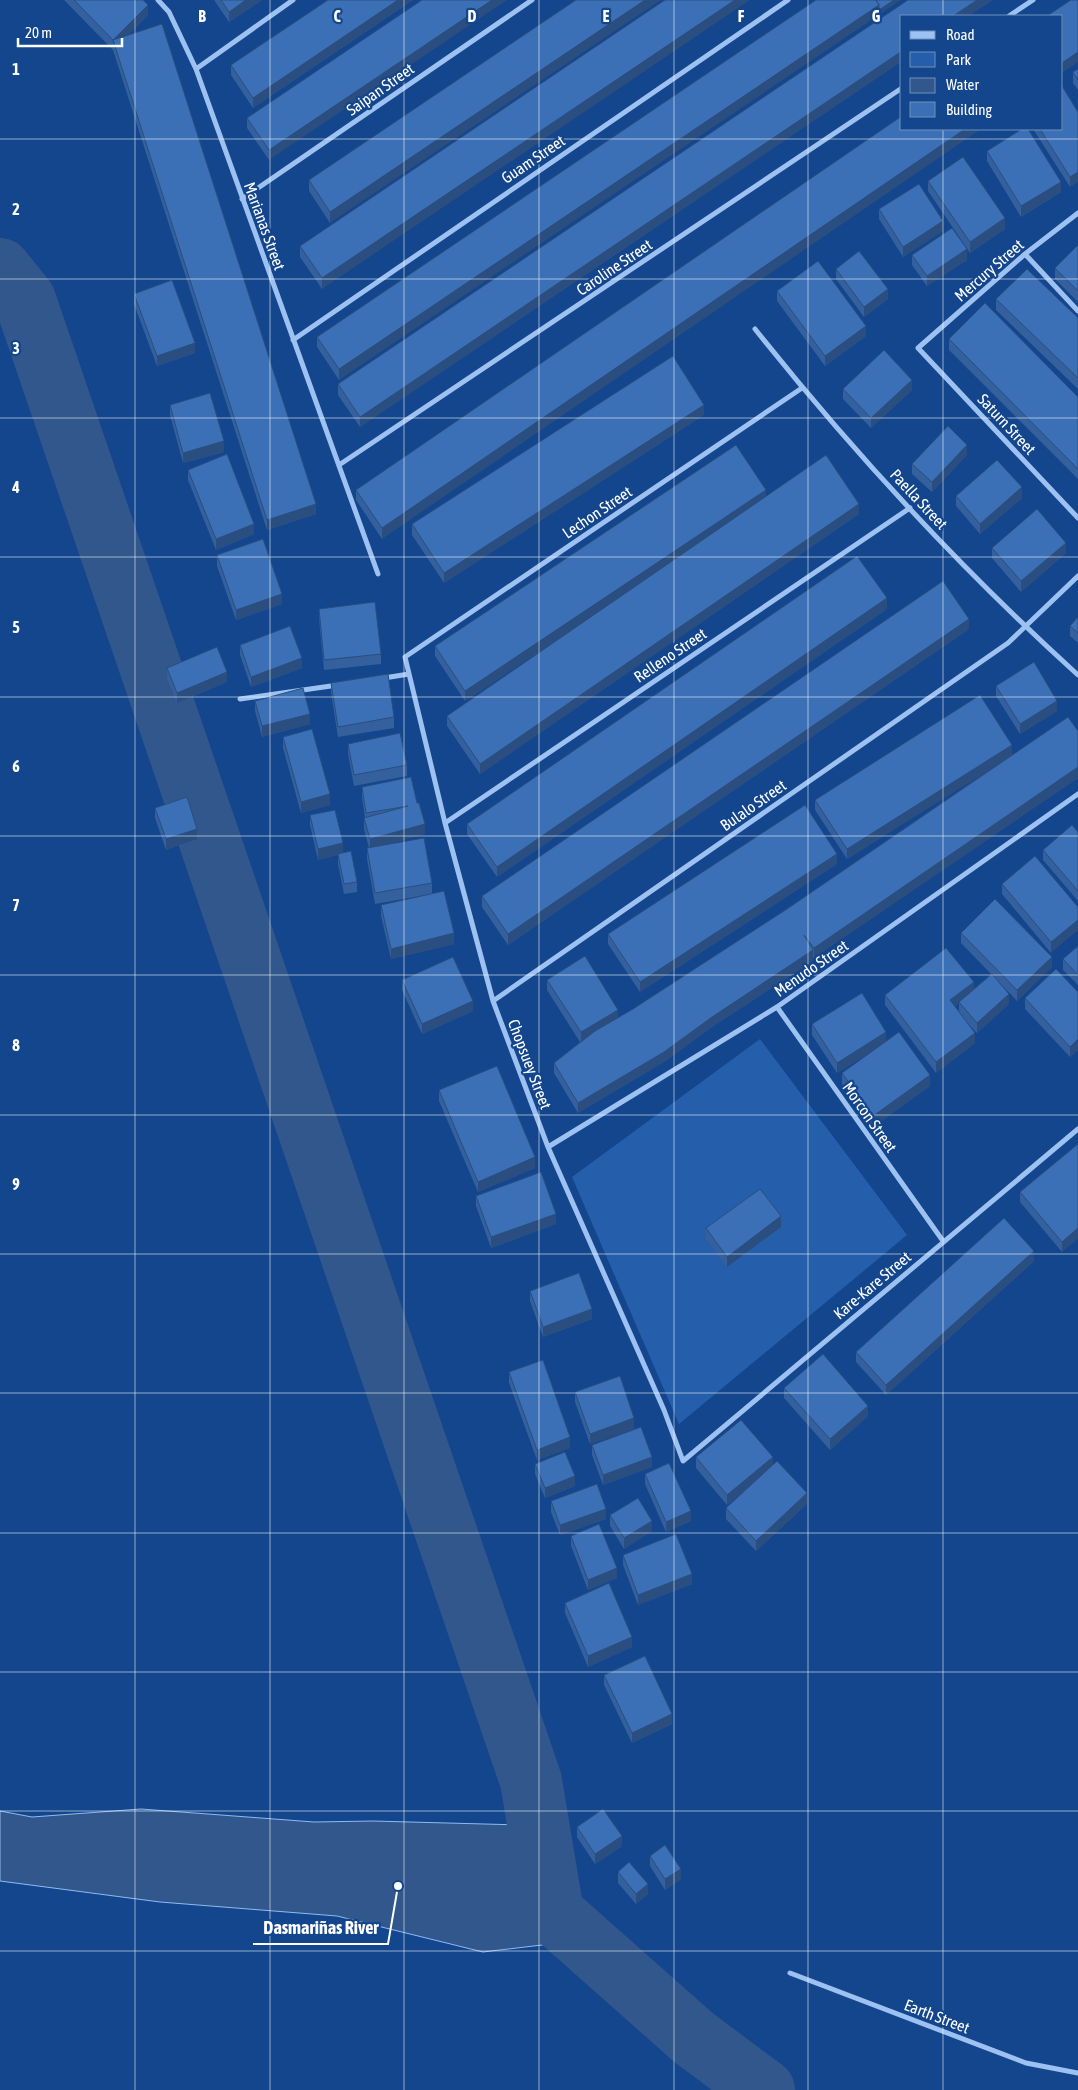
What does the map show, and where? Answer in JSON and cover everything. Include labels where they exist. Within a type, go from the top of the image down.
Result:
[{"type":"street","name":"Marianas Street","points":[[158,0],[169,12],[196,69],[378,574]]},
{"type":"street","points":[[196,69],[293,0]]},
{"type":"street","name":"Saipan Street","points":[[242,199],[532,0]]},
{"type":"street","name":"Guam Street","points":[[293,340],[788,0]]},
{"type":"street","points":[[1011,15],[1034,0]]},
{"type":"street","name":"Caroline Street","points":[[339,466],[900,89]]},
{"type":"street","name":"Mercury Street","points":[[918,348],[1024,254],[1078,213]]},
{"type":"street","points":[[1024,254],[1078,311]]},
{"type":"street","name":"Paella Street","points":[[754,329],[802,388],[910,508],[1025,627],[1078,675]]},
{"type":"street","name":"Saturn Street","points":[[918,348],[1078,518]]},
{"type":"street","name":"Lechon Street","points":[[405,658],[802,388]]},
{"type":"street","name":"Relleno Street","points":[[445,823],[910,508]]},
{"type":"street","name":"Bulalo Street","points":[[493,1001],[1000,649],[1078,576]]},
{"type":"street","name":"Chopsuey Street","points":[[405,658],[445,823],[493,1001],[548,1146],[664,1410],[683,1461]]},
{"type":"street","points":[[381,678],[409,674]]},
{"type":"street","points":[[240,699],[343,684]]},
{"type":"street","name":"Menudo Street","points":[[548,1146],[777,1008],[1078,794]]},
{"type":"street","name":"Morcon Street","points":[[777,1008],[943,1241]]},
{"type":"street","name":"Kare-Kare Street","points":[[683,1461],[1078,1129]]},
{"type":"street","name":"Earth Street","points":[[790,1973],[1026,2064],[1078,2074]]},
{"type":"green space","points":[[760,1039],[907,1235],[679,1424],[572,1177]]},
{"type":"water","points":[[141,1809],[314,1822],[373,1821],[521,1825],[559,1943],[483,1952],[337,1916],[160,1902],[0,1881],[0,1811],[32,1817]]},
{"type":"building","points":[[74,0],[143,0],[148,5],[113,40]]},
{"type":"building","points":[[221,0],[246,0],[229,12]]},
{"type":"building","points":[[328,0],[398,0],[253,98],[231,65]]},
{"type":"building","points":[[422,0],[492,0],[269,150],[247,118]]},
{"type":"building","points":[[576,0],[645,0],[330,212],[309,180]]},
{"type":"building","points":[[665,0],[735,0],[322,278],[300,246]]},
{"type":"building","points":[[816,0],[876,0],[879,5],[339,369],[317,337]]},
{"type":"building","points":[[876,0],[894,0],[879,10]]},
{"type":"building","points":[[908,0],[977,0],[954,15],[900,15],[900,52],[360,417],[338,384]]},
{"type":"building","points":[[1071,0],[1078,0],[1078,52],[1063,62],[1063,15],[1048,15]]},
{"type":"building","points":[[162,24],[316,504],[267,520],[113,40]]},
{"type":"building","points":[[1078,69],[1078,80],[1073,72]]},
{"type":"building","points":[[1063,88],[1078,112],[1078,172],[1070,177],[1041,130],[1063,130]]},
{"type":"building","points":[[900,117],[900,130],[964,130],[382,528],[356,490]]},
{"type":"building","points":[[1020,130],[1029,130],[1061,182],[1021,206],[987,151]]},
{"type":"building","points":[[963,157],[1005,218],[970,242],[928,181]]},
{"type":"building","points":[[919,184],[943,221],[903,247],[879,209]]},
{"type":"building","points":[[952,228],[967,249],[927,276],[912,255]]},
{"type":"building","points":[[1078,245],[1078,291],[1055,268]]},
{"type":"building","points":[[859,251],[888,289],[864,307],[836,269]]},
{"type":"building","points":[[818,261],[866,326],[825,356],[777,291]]},
{"type":"building","points":[[1027,269],[1078,318],[1078,378],[996,299]]},
{"type":"building","points":[[172,280],[195,343],[157,356],[134,294]]},
{"type":"building","points":[[985,303],[1078,397],[1078,469],[949,339]]},
{"type":"building","points":[[884,350],[912,380],[871,418],[843,389]]},
{"type":"building","points":[[673,356],[704,405],[444,573],[412,524]]},
{"type":"building","points":[[210,393],[224,441],[183,453],[170,405]]},
{"type":"building","points":[[948,426],[967,445],[932,482],[912,464]]},
{"type":"building","points":[[736,445],[766,490],[465,691],[435,646]]},
{"type":"building","points":[[227,454],[254,524],[216,539],[188,470]]},
{"type":"building","points":[[826,455],[859,504],[480,764],[447,716]]},
{"type":"building","points":[[997,460],[1022,487],[980,524],[956,496]]},
{"type":"building","points":[[1037,509],[1066,543],[1021,581],[992,548]]},
{"type":"building","points":[[263,539],[282,594],[236,610],[217,555]]},
{"type":"building","points":[[857,556],[887,598],[497,867],[467,824]]},
{"type":"building","points":[[943,581],[969,619],[508,934],[482,896]]},
{"type":"building","points":[[375,602],[381,654],[324,660],[319,609]]},
{"type":"building","points":[[1078,617],[1078,633],[1070,626]]},
{"type":"building","points":[[290,626],[302,658],[251,677],[240,645]]},
{"type":"building","points":[[217,647],[227,672],[177,693],[167,668]]},
{"type":"building","points":[[1034,662],[1057,701],[1020,724],[996,686]]},
{"type":"building","points":[[388,674],[394,717],[338,727],[331,683]]},
{"type":"building","points":[[303,688],[310,714],[262,726],[255,701]]},
{"type":"building","points":[[980,695],[1012,745],[847,849],[815,800]]},
{"type":"building","points":[[1068,717],[1078,731],[1078,767],[814,948],[804,935],[813,950],[712,1017],[664,1052],[578,1103],[554,1063],[595,1031],[633,1009],[787,909]]},
{"type":"building","points":[[312,729],[330,794],[301,802],[283,737]]},
{"type":"building","points":[[400,733],[407,765],[354,775],[348,744]]},
{"type":"building","points":[[411,777],[417,803],[419,803],[425,824],[370,839],[364,818],[408,806],[366,813],[362,787]]},
{"type":"building","points":[[187,797],[197,829],[166,839],[155,808]]},
{"type":"building","points":[[805,805],[837,854],[640,982],[608,934]]},
{"type":"building","points":[[335,810],[343,843],[318,849],[310,815]]},
{"type":"building","points":[[1072,825],[1078,832],[1078,891],[1043,850]]},
{"type":"building","points":[[424,838],[432,883],[375,893],[367,848]]},
{"type":"building","points":[[351,851],[357,882],[344,884],[338,854]]},
{"type":"building","points":[[1035,856],[1078,907],[1078,920],[1051,942],[1002,884]]},
{"type":"building","points":[[444,891],[454,933],[391,949],[381,905]]},
{"type":"building","points":[[995,899],[1052,957],[1017,990],[961,933]]},
{"type":"building","points":[[1078,946],[1078,975],[1063,959]]},
{"type":"building","points":[[946,948],[974,982],[950,1000],[975,1033],[936,1062],[885,995]]},
{"type":"building","points":[[585,956],[618,1010],[581,1032],[547,980]]},
{"type":"building","points":[[453,957],[473,1001],[422,1024],[402,980]]},
{"type":"building","points":[[1056,969],[1078,992],[1078,1039],[1070,1047],[1025,998]]},
{"type":"building","points":[[992,974],[1009,994],[977,1023],[959,1002]]},
{"type":"building","points":[[862,993],[886,1032],[837,1063],[812,1024]]},
{"type":"building","points":[[899,1032],[930,1075],[873,1116],[842,1073]]},
{"type":"building","points":[[497,1066],[535,1157],[478,1182],[439,1090]]},
{"type":"building","points":[[1078,1144],[1078,1228],[1062,1242],[1020,1192]]},
{"type":"building","points":[[541,1172],[556,1214],[491,1237],[476,1196]]},
{"type":"building","points":[[760,1189],[781,1216],[727,1257],[706,1228]]},
{"type":"building","points":[[1004,1218],[1034,1251],[886,1385],[856,1352]]},
{"type":"building","points":[[579,1273],[592,1309],[543,1327],[530,1291]]},
{"type":"building","points":[[823,1354],[868,1406],[830,1439],[784,1388]]},
{"type":"building","points":[[543,1360],[570,1437],[537,1450],[509,1372]]},
{"type":"building","points":[[620,1376],[634,1418],[590,1434],[575,1392]]},
{"type":"building","points":[[741,1420],[773,1457],[727,1495],[696,1457]]},
{"type":"building","points":[[641,1427],[652,1457],[603,1475],[592,1445]]},
{"type":"building","points":[[565,1452],[575,1476],[545,1488],[535,1464]]},
{"type":"building","points":[[777,1461],[807,1493],[756,1541],[726,1508]]},
{"type":"building","points":[[669,1463],[691,1511],[666,1522],[645,1474]]},
{"type":"building","points":[[597,1484],[606,1509],[560,1525],[551,1501]]},
{"type":"building","points":[[638,1498],[652,1521],[624,1538],[610,1515]]},
{"type":"building","points":[[599,1524],[617,1568],[588,1580],[571,1536]]},
{"type":"building","points":[[676,1534],[692,1574],[638,1595],[623,1555]]},
{"type":"building","points":[[609,1583],[632,1637],[588,1656],[565,1603]]},
{"type":"building","points":[[645,1656],[672,1714],[632,1733],[604,1675]]},
{"type":"building","points":[[603,1809],[622,1836],[595,1854],[577,1827]]},
{"type":"building","points":[[665,1845],[681,1869],[665,1879],[650,1856]]},
{"type":"building","points":[[629,1862],[648,1884],[636,1894],[618,1872]]},
{"type":"waterway","points":[[0,269],[25,300],[531,1781],[553,1913]]},
{"type":"waterway","points":[[512,1906],[553,1913],[694,2038],[764,2090]]},
{"type":"place","name":"Dasmariñas River","points":[[398,1886]]}]
